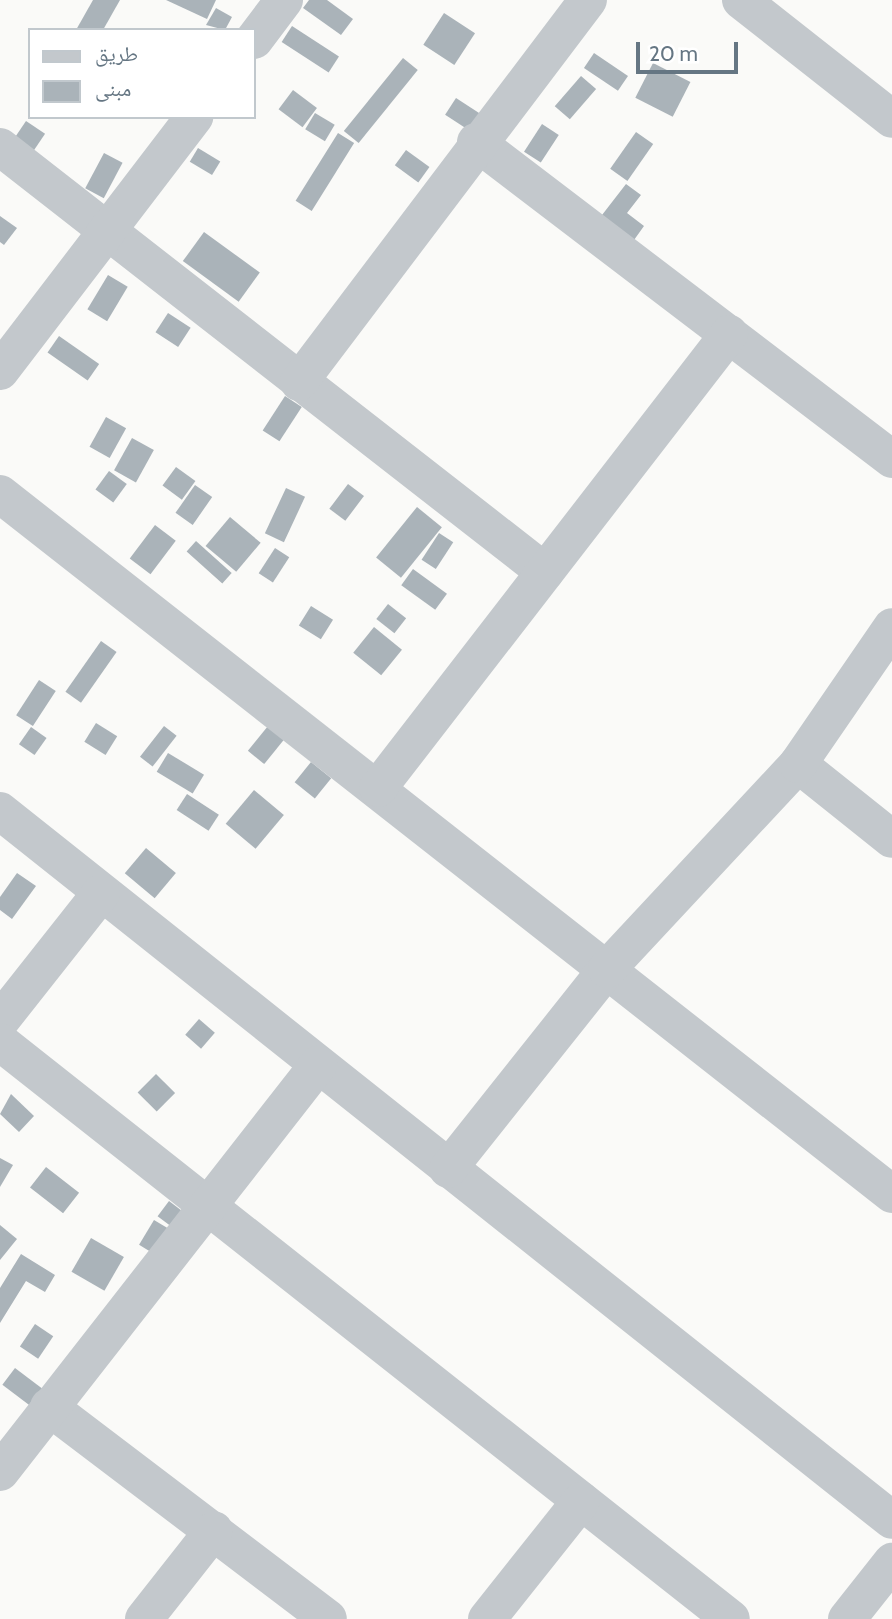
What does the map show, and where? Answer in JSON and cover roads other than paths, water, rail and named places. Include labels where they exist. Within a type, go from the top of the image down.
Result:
[{"type":"street","points":[[256,37],[284,0]]},
{"type":"street","points":[[299,382],[476,142],[588,0]]},
{"type":"street","points":[[741,0],[892,119]]},
{"type":"street","points":[[0,371],[192,119]]},
{"type":"street","points":[[476,142],[892,459]]},
{"type":"street","points":[[0,147],[105,232],[545,572]]},
{"type":"street","points":[[378,788],[729,334]]},
{"type":"street","points":[[0,494],[892,1194]]},
{"type":"street","points":[[448,1169],[607,969],[798,764],[892,627]]},
{"type":"street","points":[[798,764],[892,839]]},
{"type":"street","points":[[0,811],[892,1520]]},
{"type":"street","points":[[0,1021],[101,893]]},
{"type":"street","points":[[0,1042],[731,1619]]},
{"type":"street","points":[[0,1472],[205,1203],[318,1065]]},
{"type":"street","points":[[49,1407],[328,1619]]},
{"type":"street","points":[[487,1619],[581,1501]]},
{"type":"street","points":[[144,1619],[214,1530]]},
{"type":"street","points":[[847,1619],[892,1562]]}]
